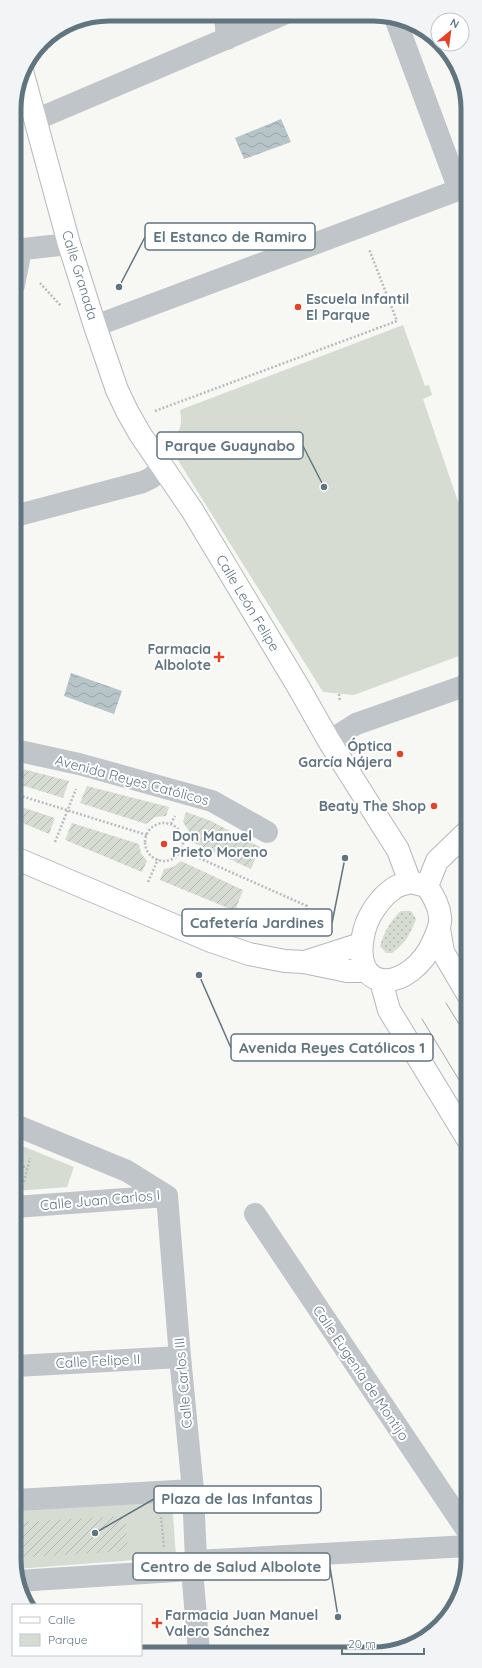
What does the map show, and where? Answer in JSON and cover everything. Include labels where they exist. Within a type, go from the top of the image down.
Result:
[{"type":"street","points":[[226,21],[227,39]]},
{"type":"street","points":[[35,120],[268,21]]},
{"type":"street","points":[[398,25],[461,186]]},
{"type":"street","name":"Calle Granada","points":[[25,83],[69,244],[117,390],[140,434],[164,468]]},
{"type":"street","points":[[95,326],[461,189]]},
{"type":"street","points":[[21,250],[69,244]]},
{"type":"street","points":[[21,514],[143,482],[164,468]]},
{"type":"street","name":"Calle León Felipe","points":[[164,468],[196,516],[295,681],[329,741],[419,884]]},
{"type":"street","points":[[329,741],[356,724],[461,687]]},
{"type":"street","name":"Avenida Reyes Católicos","points":[[21,751],[79,764],[212,802],[267,832]]},
{"type":"street","points":[[461,838],[437,861],[419,884],[394,888],[380,901],[367,922],[361,944],[362,957],[374,976],[392,1016],[461,1128]]},
{"type":"street","points":[[21,861],[211,941],[249,954],[285,961],[304,962],[395,980],[409,973],[420,964],[432,946],[439,929]]},
{"type":"street","points":[[419,884],[438,905],[440,918],[439,929],[443,952],[461,983]]},
{"type":"street","points":[[304,962],[361,944]]},
{"type":"street","name":"Calle Juan Carlos I","points":[[21,1128],[127,1172],[167,1196]]},
{"type":"street","name":"Calle Juan Carlos I","points":[[21,1207],[167,1196]]},
{"type":"street","name":"Calle Carlos III","points":[[167,1196],[180,1357],[193,1490],[194,1565],[199,1647]]},
{"type":"street","name":"Calle Eugenía de Montijo","points":[[255,1214],[461,1522]]},
{"type":"street","name":"Calle Felipe II","points":[[21,1366],[180,1357]]},
{"type":"street","points":[[21,1500],[193,1490]]},
{"type":"street","points":[[24,1580],[167,1572],[194,1565],[461,1546]]},
{"type":"path","points":[[154,411],[397,321],[369,248]]},
{"type":"path","points":[[38,281],[63,308]]},
{"type":"path","points":[[339,694],[340,702]]},
{"type":"path","points":[[55,842],[78,784]]},
{"type":"path","points":[[21,796],[147,835]]},
{"type":"path","points":[[166,823],[171,824],[180,832],[182,838],[181,850],[169,860],[158,859],[152,856],[146,847],[147,835],[154,826],[166,823]]},
{"type":"path","points":[[181,850],[307,906],[306,933]]},
{"type":"path","points":[[148,882],[158,859]]},
{"type":"path","points":[[24,1183],[30,1156]]},
{"type":"path","points":[[21,1167],[27,1168]]},
{"type":"path","points":[[159,1492],[167,1572]]},
{"type":"green space","points":[[403,325],[425,386],[429,385],[432,395],[423,399],[461,510],[461,655],[354,695],[323,692],[169,446],[179,430],[181,421],[180,410]]},
{"type":"green space","points":[[21,769],[69,781],[63,798],[21,785]]},
{"type":"green space","points":[[87,786],[169,807],[166,816],[155,817],[146,824],[80,803]]},
{"type":"green space","points":[[21,807],[55,818],[49,834],[21,822]]},
{"type":"green space","points":[[186,812],[211,821],[260,847],[251,869],[190,841],[189,831],[183,822]]},
{"type":"green space","points":[[72,823],[139,844],[141,853],[147,861],[142,872],[65,840]]},
{"type":"green space","points":[[181,861],[243,890],[235,911],[160,880],[164,869],[173,867]]},
{"type":"green space","points":[[401,911],[411,911],[416,919],[410,934],[397,950],[392,953],[386,953],[380,946],[386,931]]},
{"type":"green space","points":[[21,1145],[74,1167],[67,1187],[21,1191]]},
{"type":"green space","points":[[172,1501],[176,1557],[22,1569],[21,1509]]},
{"type":"green space","points":[[125,1516],[128,1551],[21,1558],[21,1522]]},
{"type":"water","points":[[281,119],[291,142],[244,159],[235,138]]},
{"type":"water","points":[[71,673],[122,691],[114,714],[64,696]]},
{"type":"tram line","points":[[446,1003],[461,1027]]},
{"type":"tram line","points":[[422,1019],[461,1083]]},
{"type":"place","name":"El Estanco de Ramiro","points":[[119,287]]},
{"type":"place","name":"Escuela Infantil El Parque","points":[[298,307]]},
{"type":"place","name":"Parque Guaynabo","points":[[324,487]]},
{"type":"place","name":"Farmacia Albolote","points":[[219,657]]},
{"type":"place","name":"Óptica García Nájera","points":[[400,754]]},
{"type":"place","name":"Beaty The Shop","points":[[434,806]]},
{"type":"place","name":"Don Manuel Prieto Moreno","points":[[164,844]]},
{"type":"place","name":"Cafetería Jardines","points":[[345,858]]},
{"type":"place","name":"Avenida Reyes Católicos 1","points":[[199,975]]},
{"type":"place","name":"Plaza de las Infantas","points":[[95,1533]]},
{"type":"place","name":"Centro de Salud Albolote","points":[[338,1617]]},
{"type":"place","name":"Farmacia Juan Manuel Valero Sánchez","points":[[157,1623]]}]
